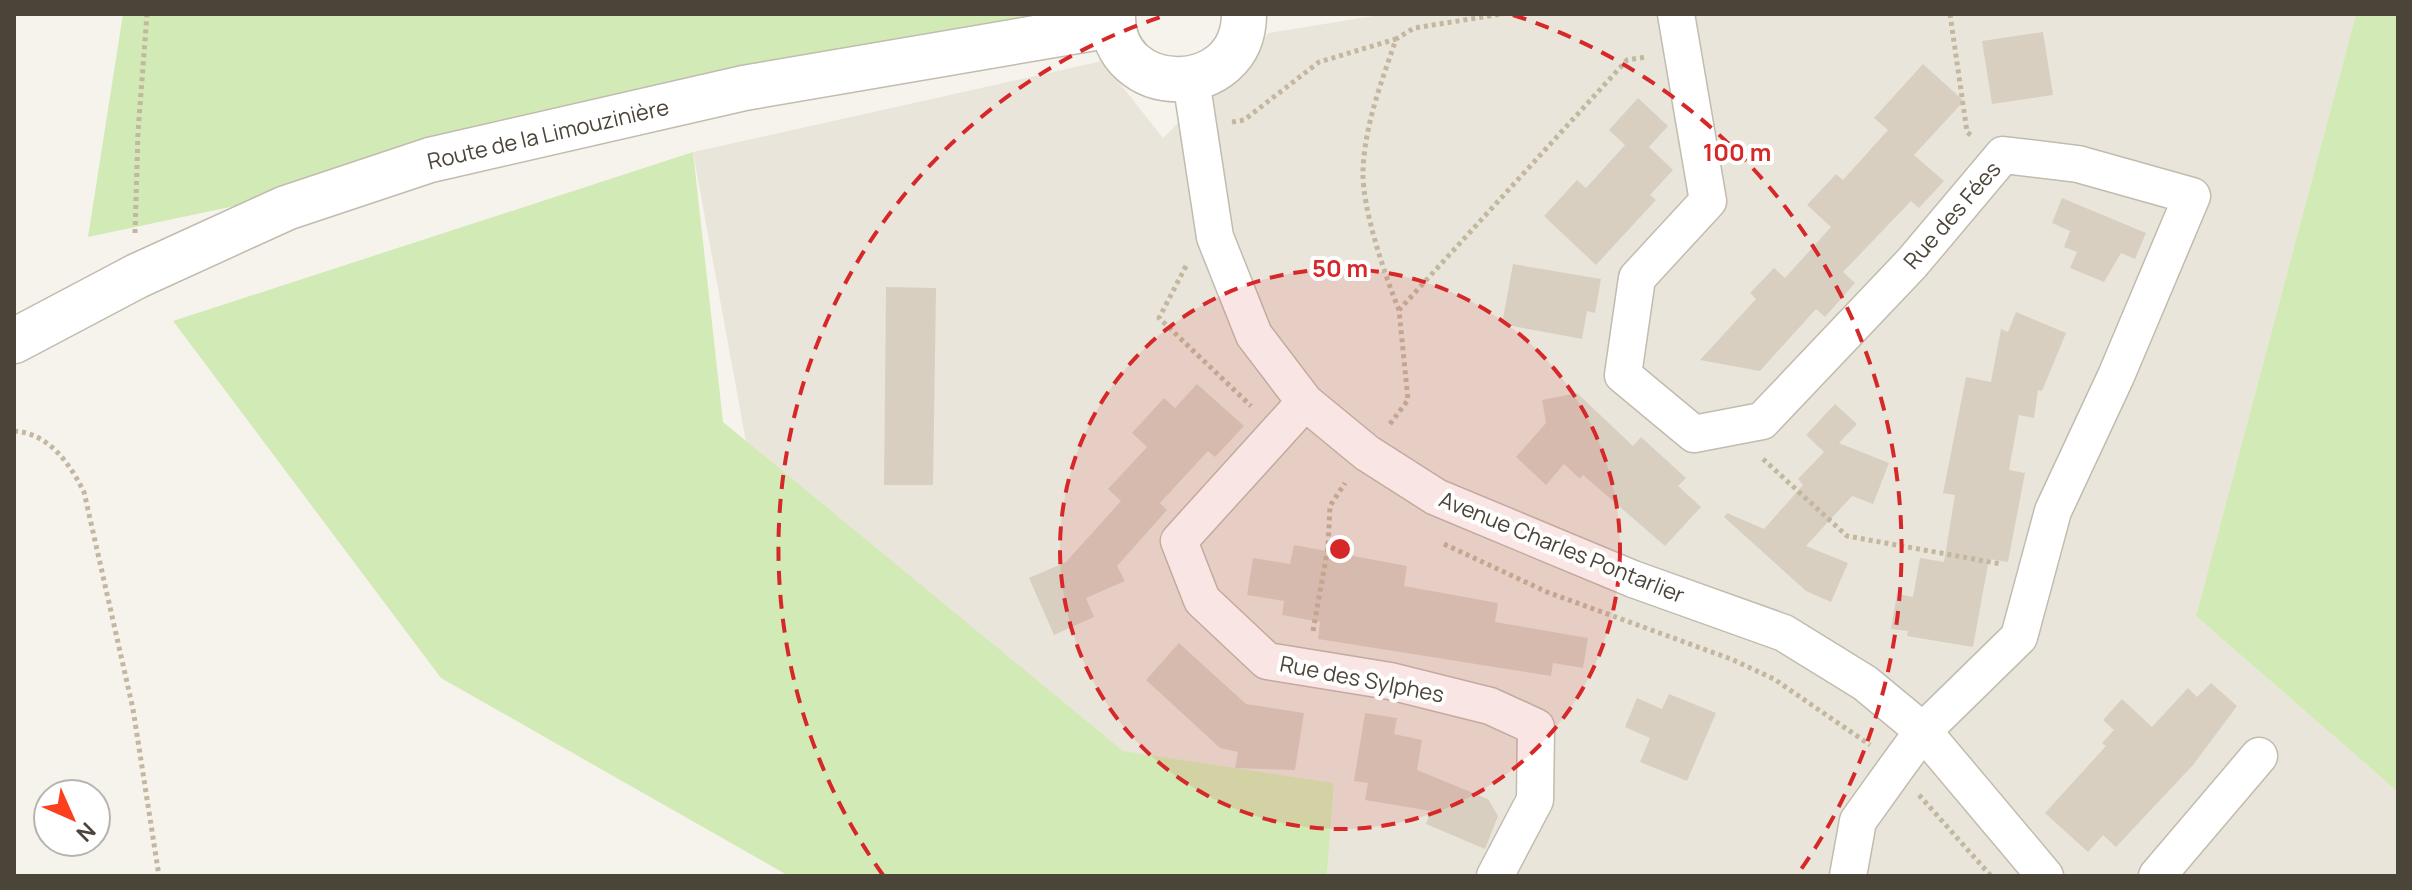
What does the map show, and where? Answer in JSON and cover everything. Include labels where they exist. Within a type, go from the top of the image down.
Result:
[{"type":"street","points":[[1113,20],[1119,46],[1131,62],[1149,74],[1170,80],[1191,80],[1210,73],[1226,60],[1238,43],[1244,14]]},
{"type":"street","name":"Rue des Fées","points":[[1676,14],[1708,201],[1637,278],[1623,375],[1694,434],[1762,421],[1912,263],[2003,155],[2078,164],[2192,196],[2116,376],[2053,511],[2019,637],[1923,731],[1858,821],[1848,876]]},
{"type":"street","name":"Route de la Limouzinière","points":[[14,341],[137,276],[286,208],[430,160],[744,88],[1113,20]]},
{"type":"street","name":"Avenue Charles Pontarlier","points":[[1191,80],[1196,130],[1221,251],[1254,335],[1305,402],[1367,453],[1436,497],[1633,579],[1784,633],[1865,683],[1923,731],[2045,876]]},
{"type":"street","name":"Rue des Sylphes","points":[[1305,402],[1179,541],[1202,600],[1267,661],[1390,681],[1490,706],[1536,727],[1535,800],[1495,876]]},
{"type":"street","points":[[2157,876],[2259,756]]},
{"type":"path","points":[[137,276],[136,179],[147,14]]},
{"type":"path","points":[[1196,130],[1244,120],[1319,62],[1396,39],[1414,28],[1502,14]]},
{"type":"path","points":[[1950,14],[1967,132],[2000,160]]},
{"type":"path","points":[[1306,667],[1328,547],[1330,506],[1408,400],[1399,310],[1388,283],[1363,169],[1372,115],[1396,39]]},
{"type":"path","points":[[1399,310],[1627,60],[1683,51]]},
{"type":"path","points":[[1187,264],[1159,318],[1277,431]]},
{"type":"path","points":[[1754,422],[1757,453],[1847,536],[2037,571]]},
{"type":"path","points":[[14,431],[24,432],[46,443],[70,464],[84,492],[133,709],[159,876]]},
{"type":"path","points":[[1333,477],[1356,493]]},
{"type":"path","points":[[1431,537],[1547,592],[1731,659],[1774,679],[1839,722],[1896,768],[1991,876]]},
{"type":"shaded area","points":[[1386,14],[2356,14],[2196,616],[2398,792],[2398,876],[1327,876],[1334,783],[1100,748],[746,442],[693,152],[1102,61],[1163,138],[1269,33]]},
{"type":"green space","points":[[123,14],[1142,14],[88,237]]},
{"type":"green space","points":[[2356,14],[2398,14],[2398,792],[2196,616]]},
{"type":"green space","points":[[693,152],[723,422],[1123,751],[1334,783],[1327,876],[789,876],[441,678],[173,321]]},
{"type":"building","points":[[2043,32],[2053,95],[1992,104],[1982,41]]},
{"type":"building","points":[[1923,64],[1964,101],[1914,155],[1944,181],[1919,208],[1911,201],[1843,272],[1855,283],[1825,317],[1816,309],[1760,371],[1700,360],[1756,299],[1750,293],[1774,268],[1785,278],[1831,227],[1807,205],[1836,174],[1843,180],[1888,130],[1874,118]]},
{"type":"building","points":[[1638,98],[1668,126],[1649,147],[1673,170],[1650,195],[1656,200],[1596,265],[1544,216],[1577,180],[1586,188],[1625,145],[1609,130]]},
{"type":"building","points":[[2062,198],[2146,233],[2135,259],[2121,253],[2104,282],[2070,268],[2077,252],[2064,247],[2070,231],[2052,223]]},
{"type":"building","points":[[1513,264],[1601,279],[1595,313],[1587,311],[1582,339],[1502,324]]},
{"type":"building","points":[[886,287],[936,288],[933,485],[884,485]]},
{"type":"building","points":[[2016,312],[2066,333],[2042,391],[2038,390],[2034,418],[2019,415],[2009,470],[2025,473],[2008,562],[1989,559],[1973,647],[1907,636],[1908,631],[1891,629],[1897,594],[1913,597],[1920,558],[1944,562],[1955,495],[1943,493],[1966,377],[1991,382],[2001,329],[2008,332]]},
{"type":"building","points":[[1197,384],[1244,426],[1215,457],[1208,451],[1160,503],[1167,510],[1117,566],[1125,581],[1086,598],[1094,617],[1054,635],[1029,578],[1066,562],[1121,501],[1108,489],[1147,447],[1132,433],[1164,398],[1175,408]]},
{"type":"building","points":[[1577,393],[1633,446],[1641,437],[1686,478],[1678,486],[1701,507],[1665,546],[1583,475],[1580,479],[1564,464],[1546,485],[1516,457],[1546,423],[1542,400]]},
{"type":"building","points":[[1835,404],[1857,424],[1839,443],[1889,463],[1873,504],[1852,496],[1806,546],[1848,563],[1831,602],[1806,591],[1724,517],[1727,513],[1764,529],[1803,485],[1798,479],[1824,452],[1806,435]]},
{"type":"building","points":[[1294,545],[1407,566],[1404,586],[1498,603],[1495,622],[1588,638],[1583,668],[1553,663],[1551,676],[1318,639],[1320,622],[1282,615],[1284,601],[1247,595],[1253,558],[1290,564]]},
{"type":"building","points":[[1179,643],[1246,704],[1304,713],[1295,770],[1235,768],[1238,752],[1220,748],[1146,680]]},
{"type":"building","points":[[2211,683],[2237,706],[2193,765],[2116,847],[2103,835],[2088,852],[2045,813],[2106,746],[2102,743],[2114,730],[2103,720],[2122,699],[2152,727],[2188,688],[2197,697]]},
{"type":"building","points":[[1669,694],[1716,713],[1687,781],[1640,762],[1650,738],[1625,727],[1637,698],[1662,709]]},
{"type":"building","points":[[1365,713],[1397,718],[1394,734],[1422,740],[1417,770],[1488,799],[1498,816],[1485,849],[1426,824],[1431,811],[1365,800],[1368,783],[1354,781]]}]
